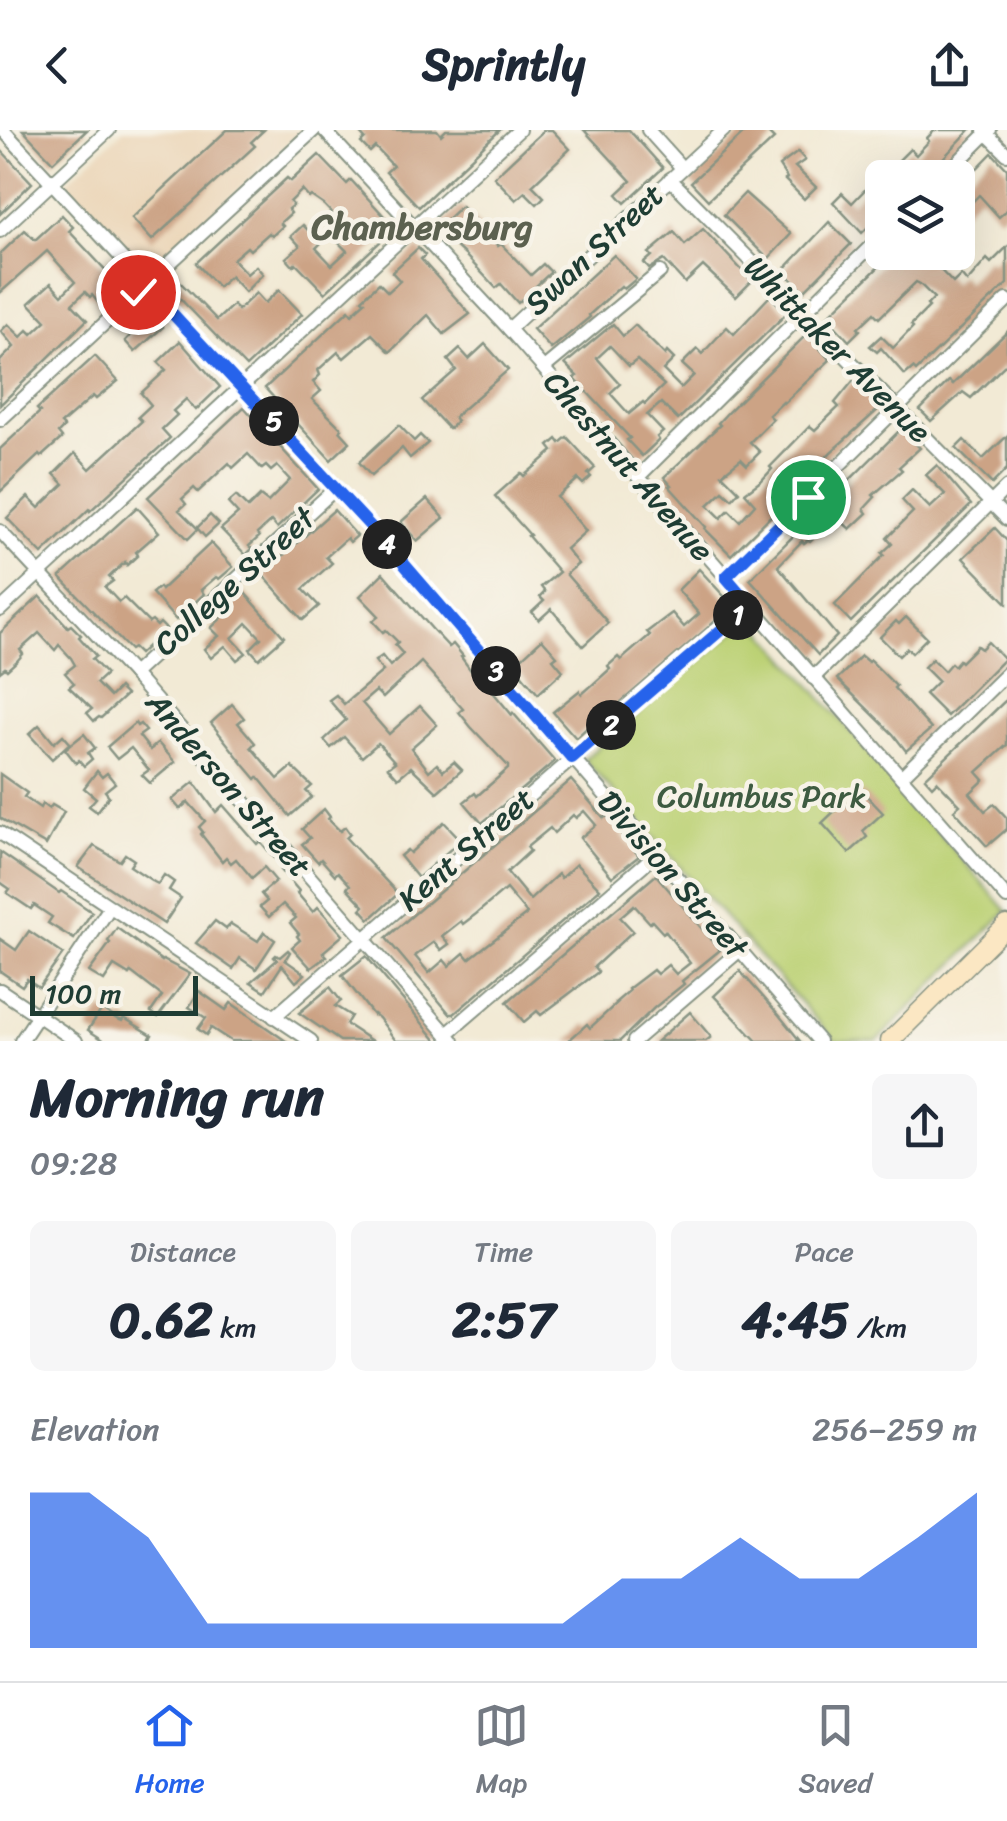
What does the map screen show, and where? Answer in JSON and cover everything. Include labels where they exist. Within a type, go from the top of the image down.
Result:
[{"type":"main road","points":[[900,1038],[1007,925]]},
{"type":"street","name":"Division Street","points":[[3,130],[336,488],[818,1041]]},
{"type":"street","points":[[0,231],[108,130]]},
{"type":"street","points":[[0,420],[314,130]]},
{"type":"street","name":"Chestnut Avenue","points":[[324,130],[544,368],[1007,898]]},
{"type":"street","points":[[0,610],[519,130]]},
{"type":"street","points":[[648,130],[682,168]]},
{"type":"street","name":"Swan Street","points":[[509,329],[724,130]]},
{"type":"street","points":[[959,160],[987,131],[1007,154]]},
{"type":"street","name":"Whittaker Avenue","points":[[670,179],[1007,520]]},
{"type":"street","points":[[638,477],[865,253]]},
{"type":"street","points":[[544,368],[660,272]]},
{"type":"street","points":[[726,577],[1007,300]]},
{"type":"street","points":[[813,678],[1007,487]]},
{"type":"street","name":"College Street","points":[[132,674],[336,488]]},
{"type":"street","name":"Anderson Street","points":[[0,531],[132,674],[450,1038]]},
{"type":"street","name":"Kent Street","points":[[274,1016],[750,605]]},
{"type":"street","points":[[901,777],[1007,673]]},
{"type":"street","points":[[0,833],[311,1041]]},
{"type":"street","points":[[450,1038],[656,854]]},
{"type":"street","points":[[21,1041],[110,907]]},
{"type":"street","points":[[634,1041],[739,951]]},
{"type":"street","points":[[0,990],[76,1041]]},
{"type":"shaded area","points":[[123,130],[302,130],[149,273],[65,184]]},
{"type":"green space","name":"Columbus Park","points":[[751,617],[1007,911],[877,1041],[835,1041],[584,759]]},
{"type":"building","points":[[23,130],[87,130],[53,162]]},
{"type":"building","points":[[227,130],[264,130],[251,142],[255,146],[152,240],[132,218]]},
{"type":"building","points":[[357,130],[437,130],[441,135],[446,130],[500,130],[419,207],[386,172],[393,166],[375,147],[370,152],[361,143],[365,139]]},
{"type":"building","points":[[544,130],[552,130],[570,149],[532,185],[544,197],[537,204],[525,192],[516,200],[494,177]]},
{"type":"building","points":[[584,130],[629,130],[663,168],[625,203],[617,194],[631,181]]},
{"type":"building","points":[[747,130],[765,130],[774,139],[708,200],[691,182]]},
{"type":"building","points":[[935,130],[970,130],[941,160],[899,160],[910,149],[916,155],[929,141],[927,138]]},
{"type":"building","points":[[0,149],[32,183],[0,214]]},
{"type":"building","points":[[798,152],[805,160],[795,167],[816,187],[804,199],[785,180],[779,166]]},
{"type":"building","points":[[992,153],[1007,169],[1007,210],[999,217],[979,195],[975,199],[975,170]]},
{"type":"building","points":[[319,155],[347,184],[351,180],[395,228],[325,293],[286,258],[300,246],[291,236],[303,225],[321,243],[316,248],[332,265],[347,251],[330,234],[341,223],[302,190],[290,202],[291,213],[280,223],[283,226],[233,259],[247,274],[256,266],[263,274],[245,292],[230,276],[218,287],[196,263],[287,178],[291,181]]},
{"type":"building","points":[[865,190],[862,233],[833,202],[842,193],[852,203]]},
{"type":"building","points":[[745,193],[791,234],[768,259],[724,215]]},
{"type":"building","points":[[461,206],[531,275],[543,264],[551,272],[518,303],[501,284],[496,288],[437,229]]},
{"type":"building","points":[[62,215],[73,227],[69,231],[114,279],[118,277],[124,284],[100,305],[85,292],[72,304],[87,320],[0,405],[0,361],[14,347],[1,331],[8,324],[21,337],[28,330],[32,334],[46,321],[29,303],[51,283],[62,295],[75,282],[47,251],[0,293],[0,254],[25,230],[35,240]]},
{"type":"building","points":[[829,222],[851,244],[804,291],[783,271]]},
{"type":"building","points":[[703,229],[752,281],[736,297],[703,266],[685,283],[664,260],[649,269],[644,263],[652,256],[649,253],[674,232],[685,245]]},
{"type":"building","points":[[1007,247],[1007,284],[916,371],[913,368],[905,375],[881,348],[877,352],[870,346],[881,336],[893,348],[913,327],[934,298],[920,284],[916,282],[879,318],[874,313],[849,341],[827,317],[875,270],[941,270],[953,283],[961,275],[967,282],[987,259],[991,263]]},
{"type":"building","points":[[418,248],[425,255],[421,259],[470,314],[444,334],[428,315],[390,352],[372,334],[344,358],[338,352],[318,370],[320,375],[313,382],[321,391],[312,399],[350,442],[331,460],[265,388],[349,310],[352,314],[379,283],[388,292],[400,281],[392,272]]},
{"type":"building","points":[[614,255],[636,279],[624,289],[621,286],[551,349],[533,329]]},
{"type":"building","points":[[178,280],[217,320],[233,305],[238,310],[256,293],[265,303],[279,290],[302,314],[246,367],[170,288]]},
{"type":"building","points":[[770,296],[787,313],[678,420],[661,403],[647,415],[663,432],[642,456],[565,364],[613,324],[623,336],[635,325],[674,359],[663,370],[681,388],[694,375],[682,364],[697,349],[702,354],[727,327],[734,334]],"holes":[[[610,346],[629,366],[637,360],[664,385],[629,414],[610,393],[620,384],[597,358]]]},
{"type":"building","points":[[149,313],[163,327],[135,352],[125,341]]},
{"type":"building","points":[[1007,332],[1007,363],[971,398],[963,392],[931,421],[920,410]]},
{"type":"building","points":[[807,334],[830,360],[769,415],[773,419],[750,442],[760,452],[747,465],[741,459],[722,474],[739,491],[732,499],[723,491],[708,505],[721,518],[729,510],[740,521],[755,504],[745,493],[762,480],[810,426],[815,430],[839,407],[835,403],[853,381],[880,408],[831,452],[731,555],[664,477]]},
{"type":"building","points":[[180,341],[220,387],[196,410],[186,399],[173,411],[177,415],[162,429],[170,438],[42,554],[7,518],[28,497],[39,508],[64,484],[54,474],[75,453],[90,469],[142,421],[138,417],[151,405],[141,393],[166,370],[158,362]]},
{"type":"building","points":[[485,344],[508,370],[454,417],[457,421],[449,429],[422,400],[456,370],[448,360],[460,349],[469,359]]},
{"type":"building","points":[[95,356],[118,381],[96,399],[93,396],[61,424],[64,427],[58,433],[62,438],[0,492],[0,449]]},
{"type":"building","points":[[244,407],[318,489],[277,528],[271,521],[257,534],[259,537],[246,555],[221,529],[238,514],[228,503],[236,496],[248,508],[260,496],[268,502],[290,480],[277,466],[271,471],[266,466],[262,469],[248,454],[233,468],[229,463],[198,492],[194,488],[182,499],[186,504],[179,510],[197,528],[210,515],[219,524],[205,537],[198,529],[188,539],[148,497]]},
{"type":"building","points":[[399,425],[414,441],[420,435],[428,443],[410,458],[402,448],[371,476],[359,462]]},
{"type":"building","points":[[901,429],[920,448],[873,495],[864,509],[867,513],[850,529],[834,518],[810,541],[802,541],[778,566],[837,636],[818,655],[750,579]]},
{"type":"building","points":[[1007,436],[1007,469],[992,484],[956,448],[964,440],[983,459]]},
{"type":"building","points":[[567,437],[595,468],[583,484],[578,479],[557,497],[586,531],[566,549],[578,564],[566,574],[608,623],[583,646],[551,609],[539,620],[532,612],[544,601],[540,597],[545,592],[541,587],[559,572],[495,496],[553,451],[549,446],[557,439],[560,443]]},
{"type":"building","points":[[937,465],[971,505],[851,622],[835,605],[884,555],[892,544],[887,538],[913,512],[902,500],[912,490],[930,508],[945,494],[926,475]]},
{"type":"building","points":[[427,499],[444,518],[417,541],[401,522]]},
{"type":"building","points":[[137,507],[159,532],[127,565],[125,562],[109,577],[113,581],[105,587],[119,602],[124,598],[149,623],[160,623],[166,629],[139,654],[133,648],[130,650],[60,577]]},
{"type":"building","points":[[334,510],[357,536],[350,542],[347,538],[326,557],[332,563],[303,589],[319,606],[303,620],[262,574]]},
{"type":"building","points":[[995,528],[1007,541],[1007,603],[963,558]]},
{"type":"building","points":[[211,543],[233,567],[201,590],[204,594],[176,620],[152,593],[159,587],[161,590]]},
{"type":"building","points":[[699,569],[733,606],[576,738],[553,712],[579,691],[582,694],[618,657],[621,660],[672,613],[684,627],[699,614],[678,590]]},
{"type":"building","points":[[383,573],[449,647],[453,644],[485,687],[555,761],[482,823],[464,802],[475,793],[477,796],[508,766],[471,727],[459,712],[463,709],[421,662],[383,698],[376,691],[362,703],[389,734],[420,706],[437,725],[411,748],[429,771],[437,764],[443,771],[454,762],[462,770],[437,792],[411,767],[398,778],[388,767],[395,762],[378,743],[362,757],[344,737],[331,748],[324,740],[346,720],[329,700],[336,695],[344,704],[383,671],[375,661],[382,656],[390,666],[403,654],[395,645],[398,642],[373,621],[379,616],[360,596]]},
{"type":"building","points":[[244,592],[284,637],[259,659],[250,649],[261,638],[247,623],[232,638],[246,653],[237,660],[225,646],[211,658],[204,649],[219,636],[211,628]]},
{"type":"building","points":[[40,596],[68,627],[71,625],[81,635],[96,656],[92,659],[106,674],[96,683],[110,697],[119,688],[126,695],[101,718],[94,721],[87,713],[92,709],[69,687],[74,683],[65,673],[75,665],[71,658],[59,645],[55,650],[39,633],[20,650],[23,654],[17,661],[0,672],[0,633]]},
{"type":"building","points":[[906,617],[927,638],[912,653],[907,648],[899,656],[880,637]]},
{"type":"building","points":[[542,639],[557,656],[553,659],[563,671],[538,694],[514,665]]},
{"type":"building","points":[[988,642],[1004,659],[947,716],[925,694],[938,681],[924,667],[932,659],[944,671]]},
{"type":"building","points":[[861,656],[896,686],[931,729],[906,751],[837,679]]},
{"type":"building","points":[[1007,699],[1007,745],[977,772],[984,780],[970,793],[985,811],[994,804],[1007,818],[1007,829],[987,846],[954,810],[960,805],[937,781],[932,786],[925,778]]},
{"type":"building","points":[[232,704],[244,718],[238,723],[255,743],[251,747],[278,779],[292,767],[312,786],[306,791],[312,797],[290,816],[211,723]]},
{"type":"building","points":[[135,723],[146,731],[139,736],[150,750],[158,743],[175,762],[150,783],[142,775],[149,770],[131,748],[117,759],[107,747]]},
{"type":"building","points":[[39,725],[54,743],[63,735],[70,743],[52,759],[29,734]]},
{"type":"building","points":[[84,734],[95,748],[88,753],[92,759],[84,766],[79,760],[76,763],[65,749]]},
{"type":"building","points":[[97,771],[102,777],[107,773],[115,783],[105,791],[109,796],[97,812],[89,806],[96,798],[84,788]]},
{"type":"building","points":[[0,774],[27,793],[24,797],[40,808],[42,804],[49,809],[52,805],[64,812],[46,845],[0,818]]},
{"type":"building","points":[[571,780],[639,856],[612,877],[580,838],[596,825],[584,811],[576,818],[573,815],[554,833],[550,828],[527,847],[530,851],[507,872],[530,900],[558,874],[561,878],[576,864],[600,889],[454,1014],[386,938]],"holes":[[[506,889],[527,914],[469,959],[464,953],[449,966],[444,960],[429,973],[415,956],[434,942],[441,950],[449,944],[442,936]]]},
{"type":"building","points":[[194,782],[216,812],[223,805],[257,844],[260,841],[313,912],[318,907],[343,935],[323,952],[327,956],[311,968],[292,947],[300,940],[290,923],[296,918],[283,904],[269,917],[260,907],[267,901],[261,894],[276,881],[264,867],[252,878],[236,859],[231,863],[226,857],[222,861],[201,834],[199,827],[205,821],[188,802],[180,809],[172,800]]},
{"type":"building","points":[[862,791],[883,813],[863,831],[867,837],[849,853],[822,823]]},
{"type":"building","points":[[324,809],[340,831],[345,827],[350,834],[346,838],[398,894],[370,919],[347,888],[350,885],[321,859],[318,862],[302,844],[310,838],[302,829]]},
{"type":"building","points":[[444,822],[461,840],[418,878],[400,856],[407,850],[410,853]]},
{"type":"building","points":[[94,846],[120,861],[125,854],[134,860],[130,866],[158,884],[164,875],[174,882],[169,890],[181,898],[164,924],[78,867]]},
{"type":"building","points":[[0,852],[92,912],[74,939],[48,923],[52,917],[7,893],[10,889],[0,882]]},
{"type":"building","points":[[656,875],[720,950],[620,1041],[568,1041],[587,1024],[590,1028],[653,970],[657,974],[668,965],[676,974],[690,963],[665,931],[650,923],[634,905],[620,917],[633,931],[594,967],[598,972],[541,1015],[537,1011],[524,1022],[507,1002]]},
{"type":"building","points":[[215,921],[226,929],[231,924],[258,941],[264,932],[275,940],[256,969],[240,958],[233,969],[196,943]]},
{"type":"building","points":[[117,928],[162,961],[190,974],[158,1017],[151,1012],[162,996],[131,972],[129,975],[114,966],[104,981],[89,972]]},
{"type":"building","points":[[29,931],[63,954],[39,987],[27,979],[22,986],[0,971],[0,939],[16,950]]},
{"type":"building","points":[[288,950],[285,960],[305,974],[296,982],[282,965],[265,991],[251,982],[277,960],[276,955],[280,957]]},
{"type":"building","points":[[366,956],[437,1041],[396,1041],[373,1015],[342,975]]},
{"type":"building","points":[[740,971],[800,1041],[757,1041],[714,996]]},
{"type":"building","points":[[330,987],[341,1001],[335,1006],[351,1016],[346,1024],[372,1041],[340,1041],[299,1013]]},
{"type":"building","points":[[199,991],[226,1010],[231,1003],[286,1041],[231,1041],[211,1028],[206,1035],[198,1029],[206,1018],[189,1007]]},
{"type":"building","points":[[102,1009],[152,1035],[148,1041],[105,1041],[88,1030]]},
{"type":"building","points":[[690,1012],[711,1037],[706,1041],[657,1041]]},
{"type":"district","name":"Chambersburg","points":[[422,227]]},
{"type":"route","points":[[138,292],[146,285],[336,488],[572,758],[750,605],[726,577],[808,497]]}]
